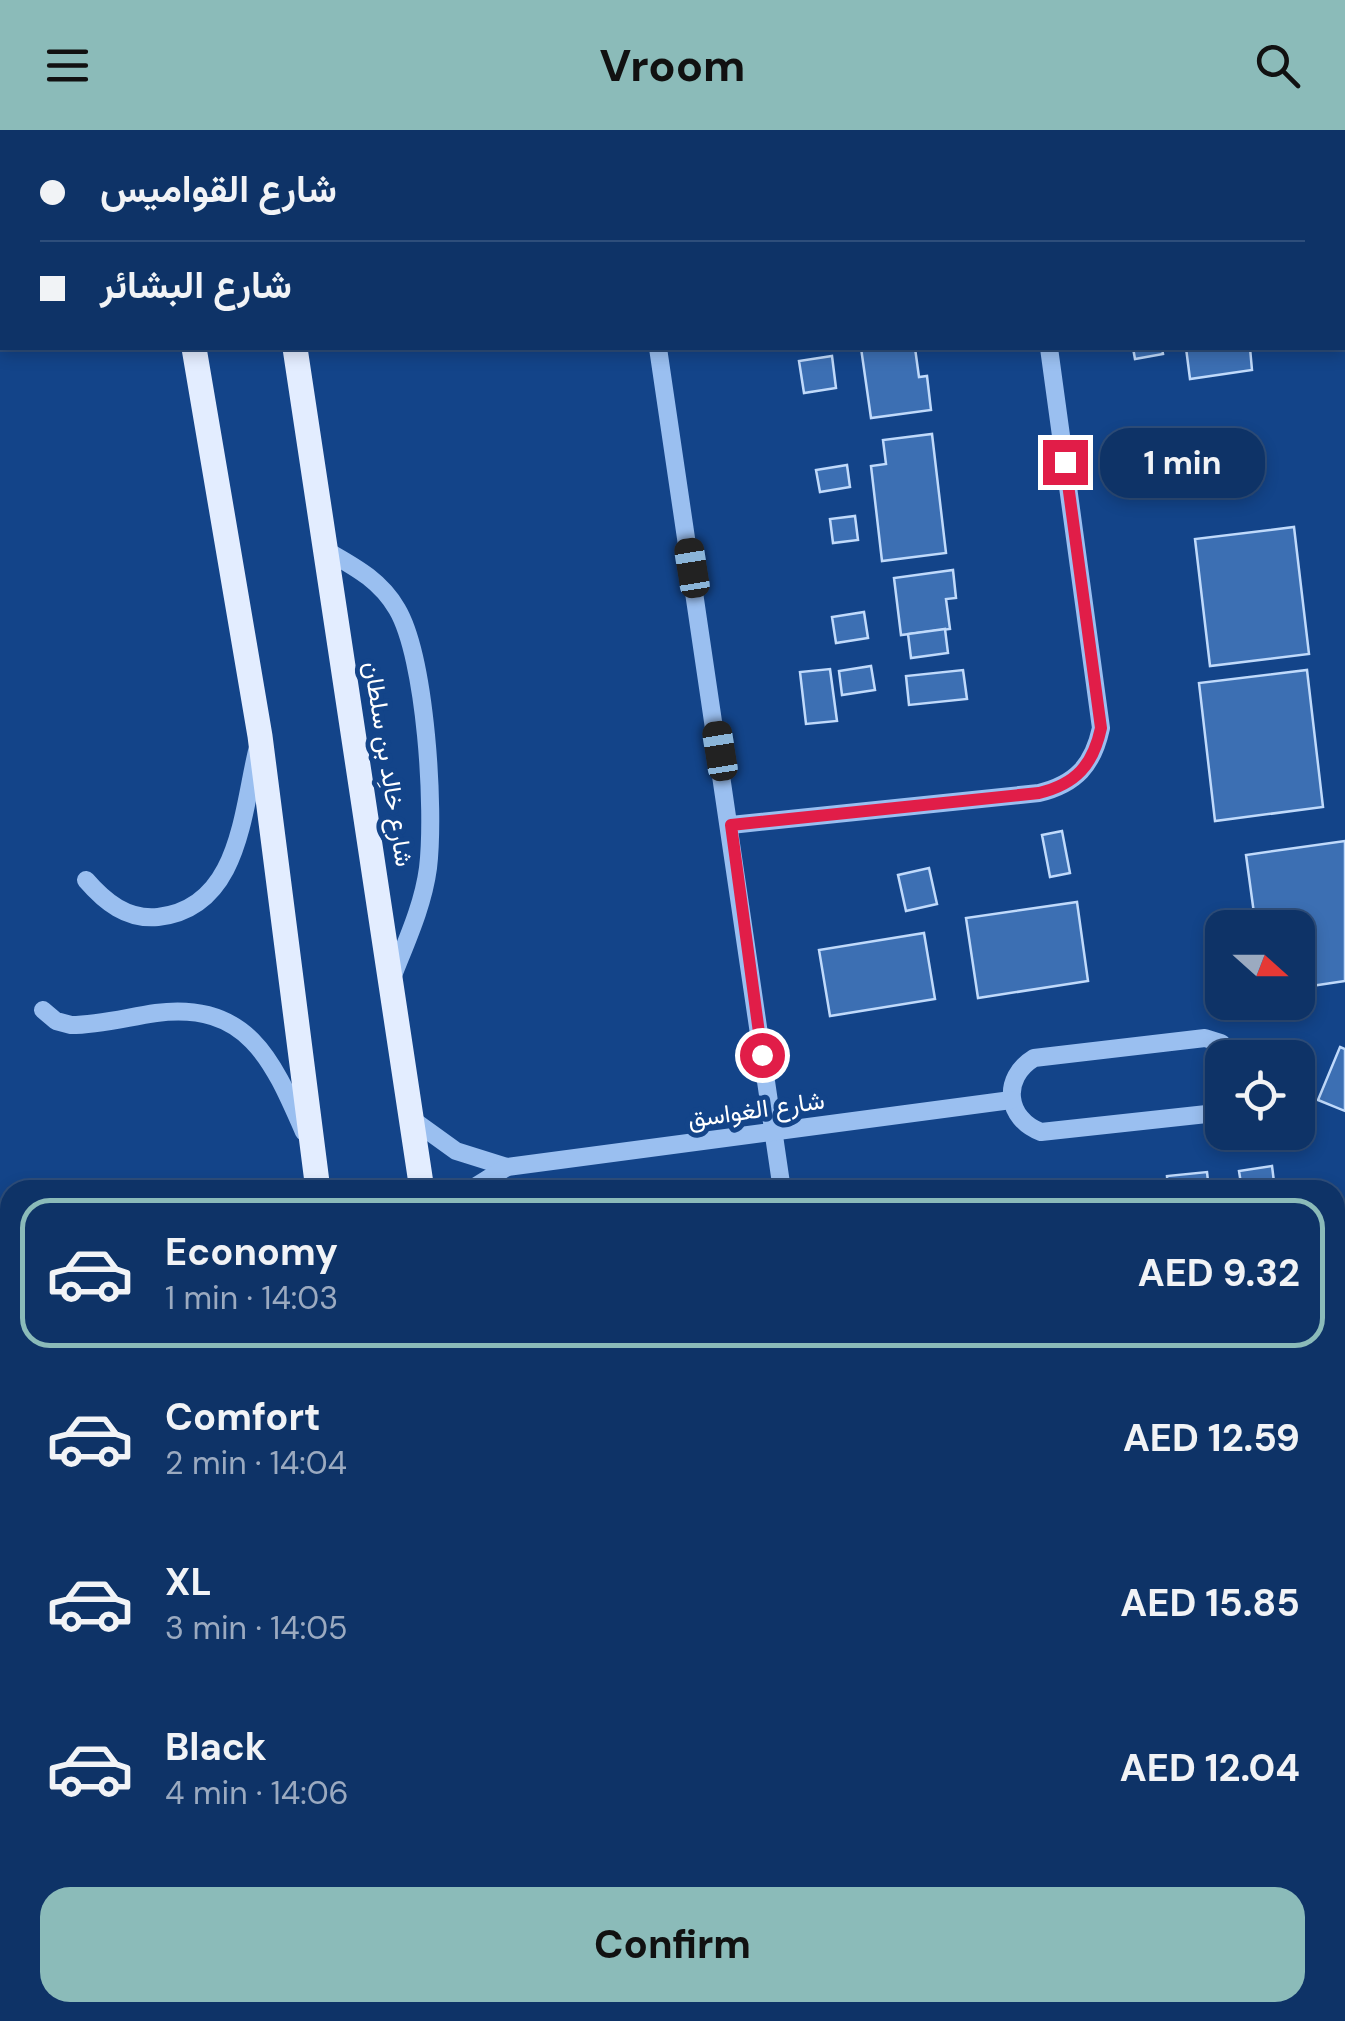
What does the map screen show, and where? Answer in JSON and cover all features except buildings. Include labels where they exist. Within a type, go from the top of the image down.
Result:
[{"type":"main road","points":[[194,350],[260,736],[317,1180]]},
{"type":"main road","name":"شارع خالِد بن سلطان","points":[[296,350],[421,1180]]},
{"type":"street","points":[[658,350],[780,1180]]},
{"type":"street","points":[[731,825],[1039,793],[1062,787],[1082,772],[1096,752],[1101,728],[1049,350]]},
{"type":"street","points":[[326,551],[371,576],[396,608],[413,645],[430,843],[419,909],[392,978]]},
{"type":"street","points":[[86,880],[102,899],[124,912],[149,918],[175,915],[198,904],[217,887],[229,865],[260,736]]},
{"type":"street","points":[[43,1010],[56,1021],[71,1025],[178,1011],[220,1019],[256,1042],[270,1059],[314,1155]]},
{"type":"street","points":[[1205,1114],[1041,1132],[1021,1121],[1011,1100],[1015,1075],[1034,1058],[1211,1040]]},
{"type":"street","name":"شارع الغواسق","points":[[486,1180],[506,1167],[1011,1100]]},
{"type":"street","name":"شارع الغواسق","points":[[413,1120],[456,1151],[506,1167]]},
{"type":"route","points":[[762,1055],[731,825],[1039,793],[1062,787],[1082,772],[1096,752],[1101,728],[1065,462]]}]
